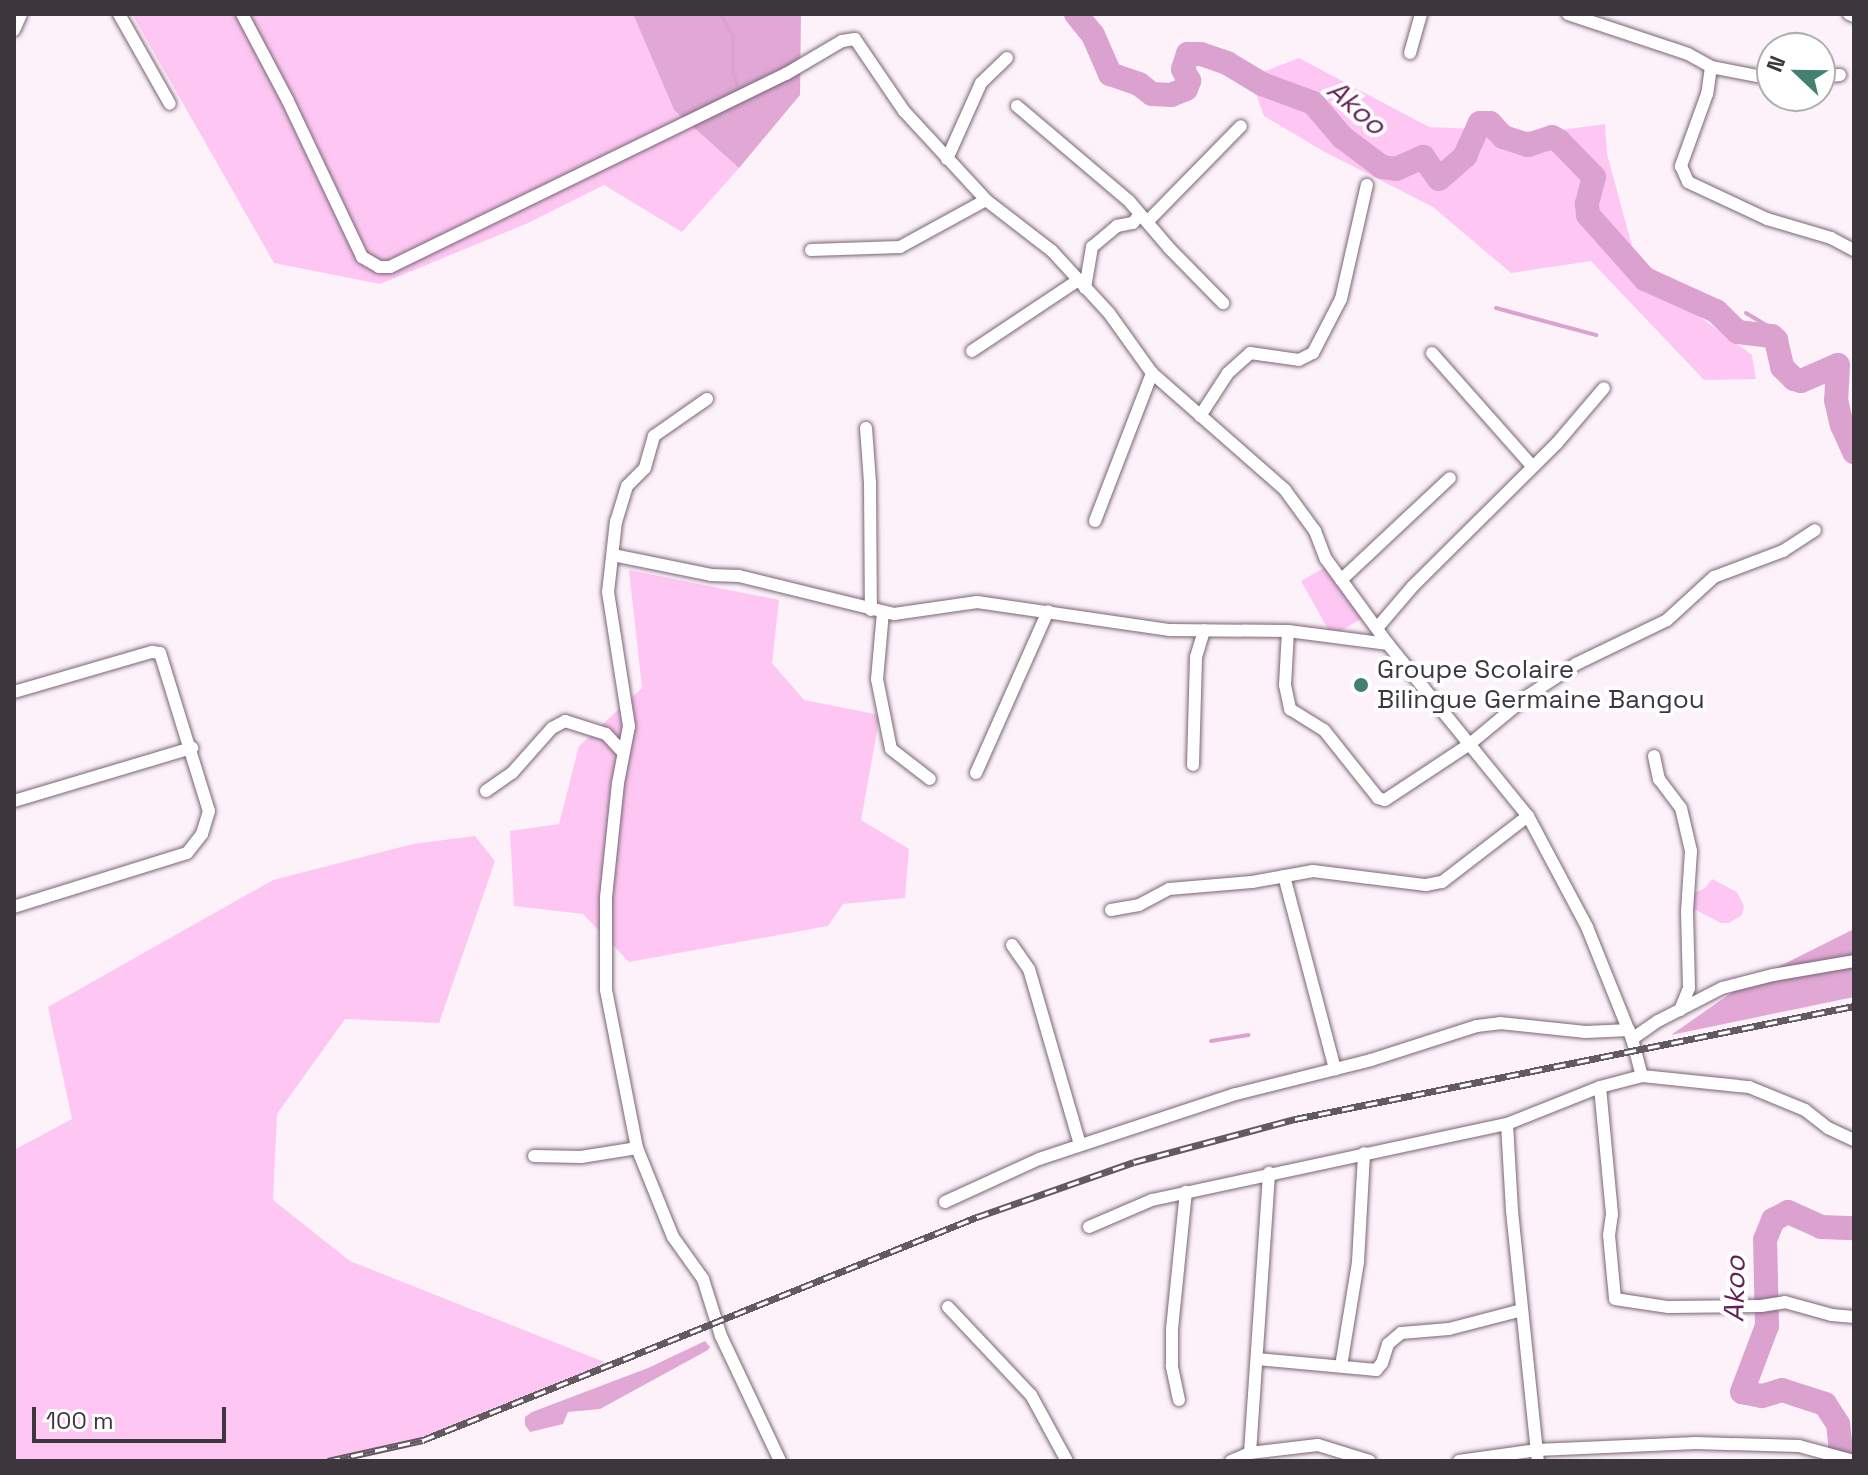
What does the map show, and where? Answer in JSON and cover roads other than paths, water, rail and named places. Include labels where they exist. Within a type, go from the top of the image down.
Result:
[{"type":"street","points":[[14,30],[21,14]]},
{"type":"street","points":[[119,14],[170,104]]},
{"type":"street","points":[[242,14],[288,101],[362,257],[379,267],[390,267],[786,74],[842,41],[855,39],[904,111],[986,200],[1052,251],[1109,313],[1152,373],[1285,490],[1315,531],[1320,549],[1388,644],[1528,816],[1587,927],[1630,1035],[1642,1076]]},
{"type":"street","points":[[1410,53],[1421,14]]},
{"type":"street","points":[[1568,14],[1688,54],[1711,67],[1756,76]]},
{"type":"street","points":[[947,159],[981,83],[1007,58]]},
{"type":"street","points":[[1711,67],[1699,122],[1681,166],[1688,182],[1767,219],[1831,238],[1854,250]]},
{"type":"street","points":[[1836,75],[1840,75]]},
{"type":"street","points":[[1017,106],[1129,201],[1223,303]]},
{"type":"street","points":[[972,351],[1081,284],[1092,247],[1117,226],[1144,218],[1241,126]]},
{"type":"street","points":[[1200,416],[1228,373],[1250,353],[1299,360],[1313,353],[1341,299],[1367,185]]},
{"type":"street","points":[[811,250],[900,247],[986,200]]},
{"type":"street","points":[[1432,353],[1532,466]]},
{"type":"street","points":[[1095,521],[1152,373]]},
{"type":"street","points":[[1377,628],[1413,586],[1474,528],[1604,388]]},
{"type":"street","points":[[707,399],[654,436],[644,471],[626,489],[616,521],[609,604],[629,726],[623,752],[606,898],[606,990],[637,1148],[673,1237],[703,1279],[721,1336],[780,1461]]},
{"type":"street","points":[[866,428],[877,611],[877,679],[891,749],[930,779]]},
{"type":"street","points":[[1341,580],[1450,478]]},
{"type":"street","points":[[1288,631],[1285,685],[1290,709],[1324,730],[1378,798],[1387,799],[1471,743],[1529,695],[1576,664],[1667,620],[1714,577],[1783,551],[1815,530]]},
{"type":"street","points":[[613,555],[711,575],[739,576],[877,611],[977,602],[1170,630],[1288,631],[1388,644]]},
{"type":"street","points":[[976,773],[1048,611]]},
{"type":"street","points":[[1193,765],[1196,657],[1204,630]]},
{"type":"street","points":[[14,692],[156,651],[163,656],[209,811],[202,834],[187,853],[14,907]]},
{"type":"street","points":[[486,791],[512,773],[552,728],[565,721],[606,734],[623,752]]},
{"type":"street","points":[[14,801],[192,748]]},
{"type":"street","points":[[1654,756],[1659,779],[1681,808],[1691,851],[1686,924],[1689,988],[1680,1010]]},
{"type":"street","points":[[1111,910],[1139,905],[1169,889],[1252,882],[1313,871],[1426,885],[1442,882],[1528,816]]},
{"type":"street","points":[[1284,876],[1335,1069]]},
{"type":"street","points":[[1012,945],[1029,969],[1080,1145]]},
{"type":"street","points":[[945,1202],[1039,1159],[1236,1094],[1500,1023],[1630,1035],[1722,988],[1854,961]]},
{"type":"street","points":[[1089,1227],[1152,1200],[1507,1124],[1600,1087],[1642,1076],[1749,1087],[1805,1110],[1828,1128],[1854,1140]]},
{"type":"street","points":[[1600,1087],[1612,1214],[1609,1235],[1615,1299],[1668,1307],[1761,1306],[1793,1302],[1832,1315],[1854,1317]]},
{"type":"street","points":[[1507,1124],[1537,1455]]},
{"type":"street","points":[[534,1156],[581,1157],[637,1148]]},
{"type":"street","points":[[1341,1366],[1358,1262],[1364,1153]]},
{"type":"street","points":[[1250,1453],[1269,1173]]},
{"type":"street","points":[[1179,1400],[1172,1366],[1172,1329],[1186,1192]]},
{"type":"street","points":[[948,1307],[1031,1395],[1067,1461]]},
{"type":"street","points":[[1257,1359],[1376,1370],[1388,1344],[1401,1333],[1449,1329],[1522,1310]]},
{"type":"street","points":[[1459,1461],[1696,1443],[1799,1446],[1853,1460]]},
{"type":"street","points":[[1231,1461],[1278,1447],[1318,1445],[1370,1461]]},
{"type":"waterway","points":[[720,14],[733,36],[733,72],[738,87]]},
{"type":"waterway","name":"Akoo","points":[[1076,14],[1093,35],[1110,74],[1139,84],[1152,94],[1171,95],[1186,89],[1189,81],[1183,69],[1188,54],[1201,54],[1227,63],[1262,84],[1313,103],[1342,137],[1382,167],[1396,169],[1423,157],[1439,179],[1465,156],[1480,123],[1490,123],[1503,137],[1528,145],[1552,137],[1594,177],[1587,204],[1588,215],[1645,279],[1716,311],[1738,332],[1772,336],[1776,340],[1782,367],[1794,379],[1801,381],[1838,365],[1836,400],[1842,425],[1854,452]]},
{"type":"waterway","points":[[1496,308],[1596,335]]},
{"type":"waterway","points":[[1746,313],[1773,329],[1772,336]]},
{"type":"waterway","points":[[1211,1041],[1249,1035]]},
{"type":"waterway","name":"Akoo","points":[[1842,1461],[1838,1424],[1825,1404],[1782,1390],[1762,1396],[1742,1392],[1767,1326],[1765,1240],[1773,1220],[1788,1212],[1821,1227],[1854,1228]]},
{"type":"railway","points":[[328,1461],[423,1440],[977,1217],[1134,1162],[1295,1119],[1854,1006]]},
{"type":"place","name":"Groupe Scolaire Bilingue Germaine Bangou","points":[[1361,685]]}]
